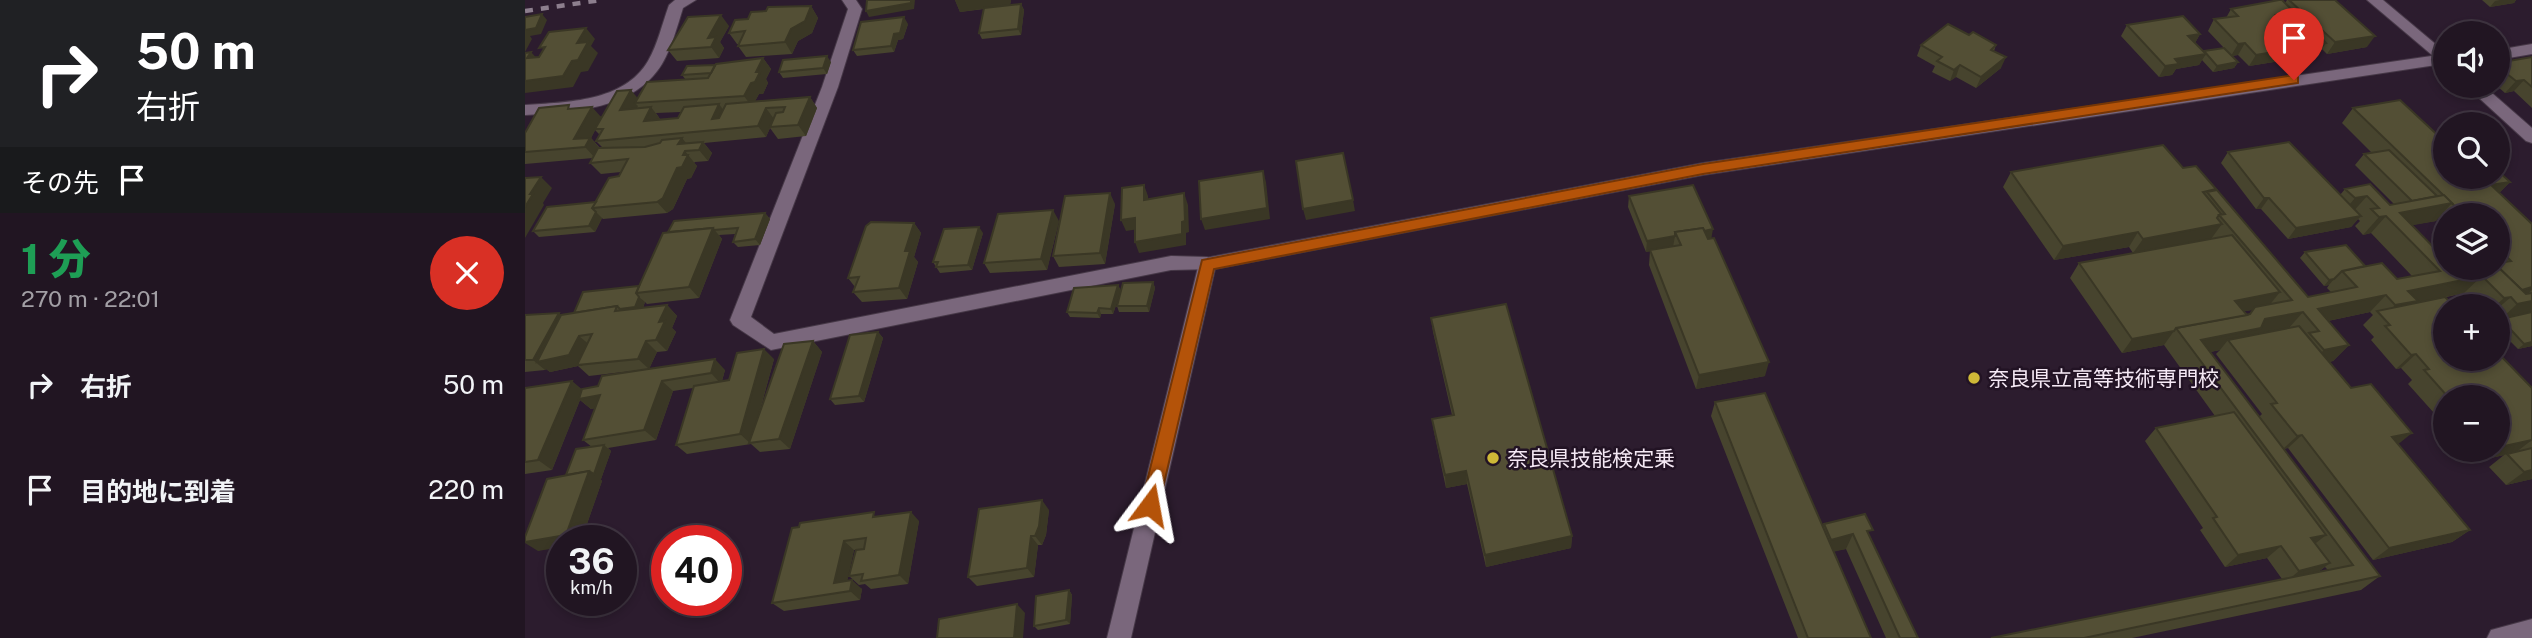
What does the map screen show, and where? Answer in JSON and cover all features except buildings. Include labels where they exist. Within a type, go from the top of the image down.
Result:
[{"type":"street","points":[[525,110],[576,106],[634,88],[652,68],[677,5],[689,0]]},
{"type":"street","points":[[849,0],[855,9],[829,87],[740,320],[771,342],[1171,263],[1207,264],[1703,169],[2433,62]]},
{"type":"street","points":[[2374,0],[2433,51]]},
{"type":"street","points":[[2510,53],[2532,49]]},
{"type":"street","points":[[2488,98],[2532,136]]},
{"type":"street","points":[[1119,638],[1207,264]]},
{"type":"street","points":[[2499,638],[2532,630]]},
{"type":"railway","points":[[525,11],[601,0]]},
{"type":"place","name":"奈良県立高等技術専門校","points":[[1974,378]]},
{"type":"place","name":"奈良県技能検定乗","points":[[1493,458]]},
{"type":"route","points":[[1150,505],[1207,264],[1703,169],[2294,80]]}]
